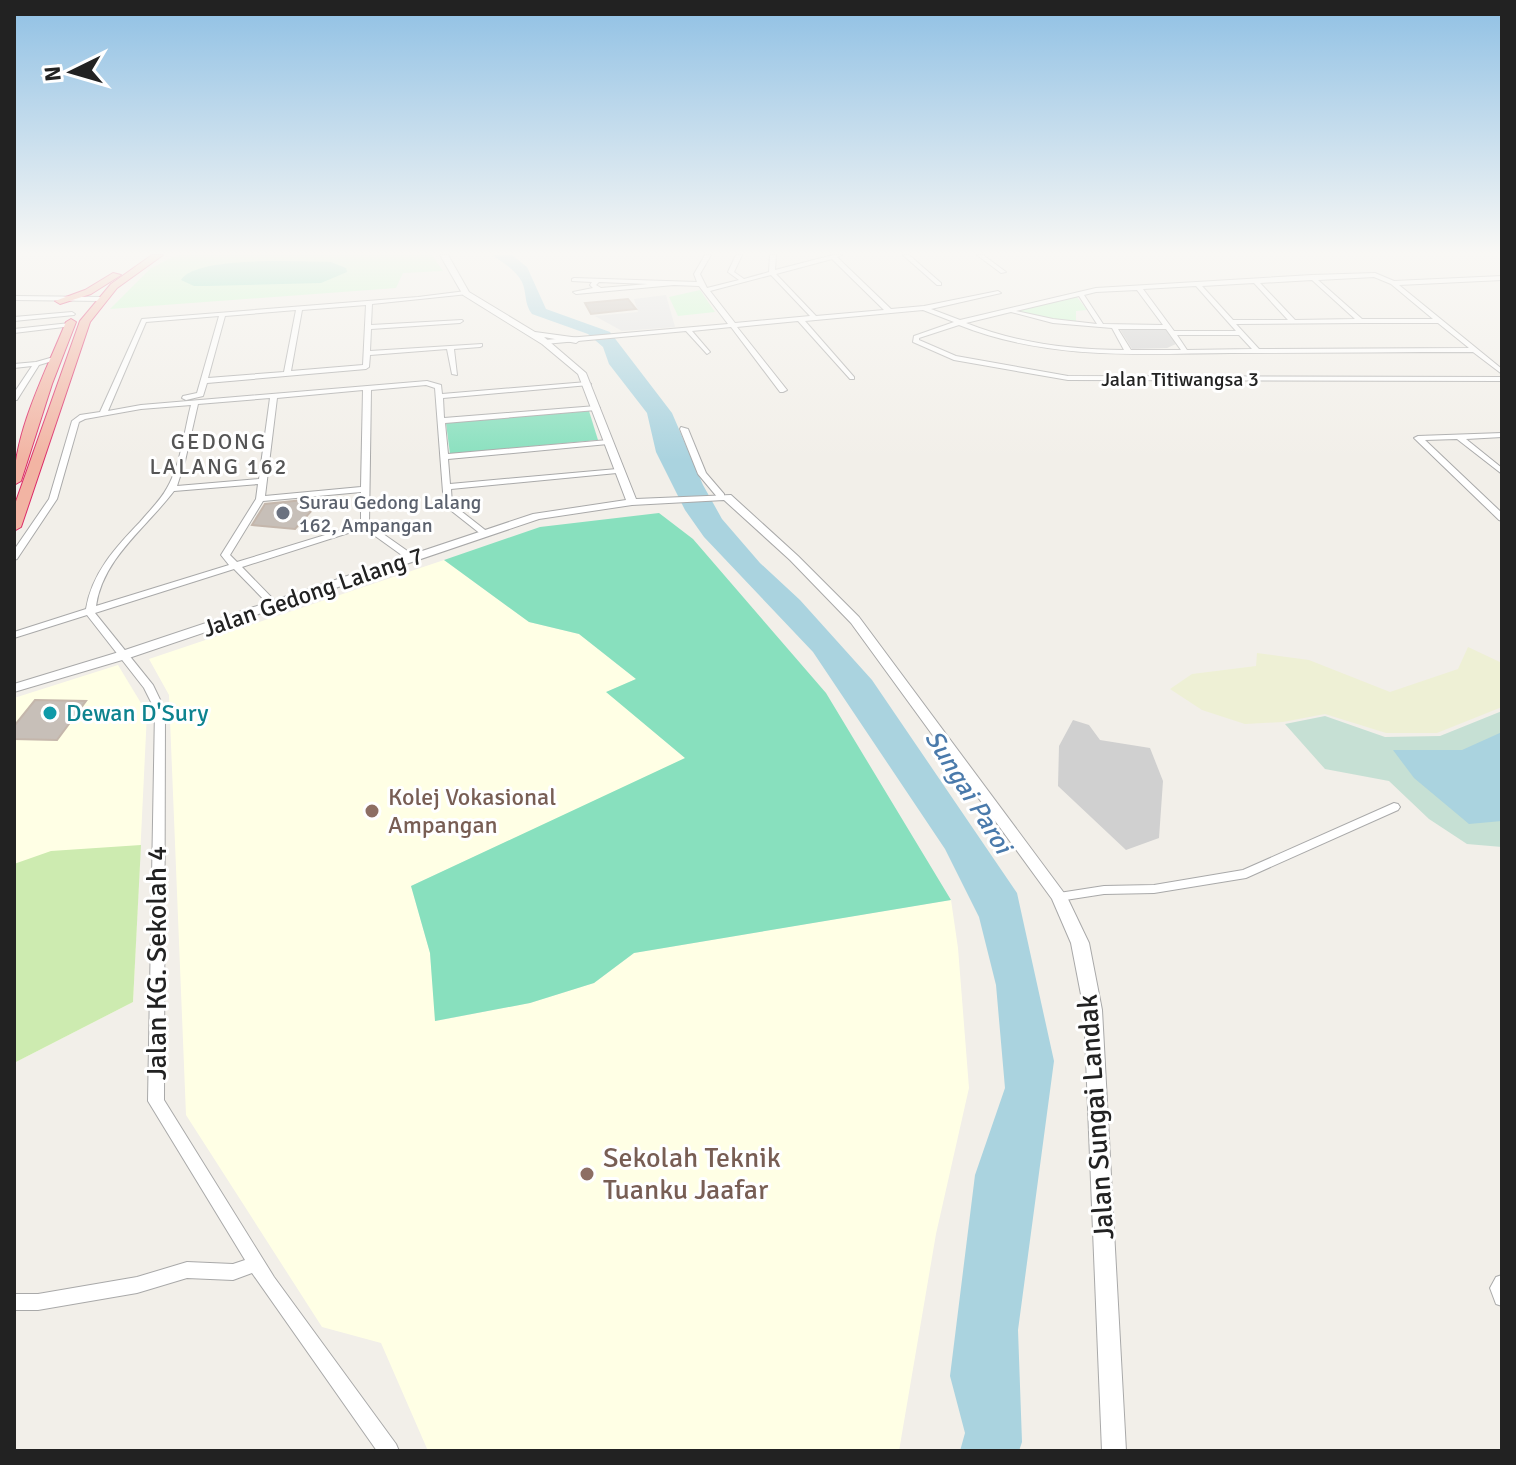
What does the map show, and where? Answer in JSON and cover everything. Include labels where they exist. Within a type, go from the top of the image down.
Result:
[{"type":"highway","points":[[14,481],[18,459],[59,352],[74,323]]},
{"type":"highway","points":[[17,521],[74,323]]},
{"type":"street","points":[[14,331],[71,323]]},
{"type":"street","points":[[103,413],[143,323]]},
{"type":"street","points":[[109,404],[190,398],[200,394],[220,323]]},
{"type":"street","points":[[287,374],[296,323]]},
{"type":"street","points":[[203,381],[366,367],[368,323]]},
{"type":"street","points":[[368,327],[424,323]]},
{"type":"street","points":[[515,323],[556,350],[582,373],[617,471],[632,502]]},
{"type":"street","points":[[545,342],[752,323]]},
{"type":"street","points":[[804,323],[852,378]]},
{"type":"street","name":"Jalan Titiwangsa 3","points":[[957,323],[916,337],[915,341],[954,358],[1068,378],[1502,379]]},
{"type":"street","points":[[965,323],[1018,342],[1099,352],[1475,350]]},
{"type":"street","points":[[1057,323],[1240,333]]},
{"type":"street","points":[[1100,323],[1102,327]]},
{"type":"street","points":[[1165,323],[1185,351]]},
{"type":"street","points":[[1232,323],[1257,351]]},
{"type":"street","points":[[1441,323],[1502,372]]},
{"type":"street","points":[[734,325],[783,390]]},
{"type":"street","points":[[1114,327],[1129,352]]},
{"type":"street","points":[[687,329],[707,352]]},
{"type":"street","points":[[529,332],[575,340]]},
{"type":"street","points":[[556,350],[560,345],[575,340]]},
{"type":"street","points":[[368,353],[480,345]]},
{"type":"street","points":[[450,347],[455,374]]},
{"type":"street","points":[[14,366],[37,364],[59,352]]},
{"type":"street","points":[[14,398],[37,364]]},
{"type":"street","points":[[14,557],[53,499],[76,421],[103,413],[195,402],[427,383],[438,387],[448,505],[485,533]]},
{"type":"street","points":[[439,396],[587,384]]},
{"type":"street","points":[[365,525],[367,388]]},
{"type":"street","points":[[274,396],[260,499],[225,555],[274,605]]},
{"type":"street","points":[[90,612],[91,595],[121,546],[172,489],[195,402]]},
{"type":"street","points":[[441,421],[596,408]]},
{"type":"street","points":[[684,429],[702,474],[715,496]]},
{"type":"street","points":[[1502,435],[1418,438],[1502,518]]},
{"type":"street","points":[[1458,436],[1502,472]]},
{"type":"street","points":[[444,457],[608,442]]},
{"type":"street","points":[[446,487],[617,471]]},
{"type":"street","points":[[172,489],[262,481]]},
{"type":"street","points":[[260,499],[366,489]]},
{"type":"street","name":"Jalan Gedong Lalang 7","points":[[14,688],[124,655],[554,512],[715,496]]},
{"type":"street","name":"Jalan Sungai Landak","points":[[715,496],[727,497],[766,531],[855,620],[1059,897],[1080,943],[1093,1010],[1114,1451]]},
{"type":"street","points":[[17,521],[45,513]]},
{"type":"street","points":[[365,525],[413,559]]},
{"type":"street","points":[[14,635],[365,525]]},
{"type":"street","name":"Jalan KG. Sekolah 4","points":[[90,612],[149,687],[160,710],[156,1101],[256,1264],[389,1451]]},
{"type":"street","points":[[1059,897],[1104,890],[1154,889],[1246,874],[1394,807]]},
{"type":"street","points":[[14,1302],[38,1302],[137,1285],[187,1270],[233,1272],[256,1264]]},
{"type":"street","points":[[1502,1283],[1499,1288],[1502,1298]]},
{"type":"shaded area","points":[[608,323],[674,323],[675,327],[622,331]]},
{"type":"shaded area","points":[[1119,328],[1165,329],[1176,344],[1167,348],[1132,349]]},
{"type":"shaded area","name":"Sekolah Teknik Tuanku Jaafar","points":[[444,560],[529,622],[579,634],[636,679],[607,692],[686,759],[411,886],[430,953],[436,1021],[530,1003],[594,983],[634,953],[951,900],[969,1088],[936,1234],[899,1451],[428,1451],[381,1343],[322,1327],[186,1115],[169,695],[149,659]]},
{"type":"shaded area","points":[[1468,647],[1502,663],[1502,707],[1437,733],[1386,733],[1325,714],[1283,722],[1245,724],[1202,710],[1170,689],[1192,674],[1256,666],[1257,653],[1309,660],[1390,692],[1458,669]]},
{"type":"shaded area","points":[[118,665],[147,713],[133,1002],[14,1063],[14,698]]},
{"type":"shaded area","points":[[1502,711],[1502,847],[1467,844],[1429,819],[1389,781],[1325,769],[1285,724],[1325,716],[1385,737],[1440,736]]},
{"type":"shaded area","points":[[1073,720],[1089,725],[1100,740],[1150,748],[1163,781],[1159,838],[1126,850],[1058,786],[1059,746]]},
{"type":"green space","points":[[589,411],[598,440],[450,454],[446,423]]},
{"type":"green space","points":[[659,513],[693,539],[826,693],[951,900],[634,953],[594,983],[530,1003],[435,1021],[430,953],[411,886],[685,758],[606,692],[636,679],[579,634],[529,622],[444,560],[540,527]]},
{"type":"green space","points":[[141,845],[133,1002],[14,1063],[14,864],[51,851]]},
{"type":"water","points":[[558,323],[586,323],[610,332],[672,413],[703,485],[722,519],[872,680],[1017,893],[1054,1061],[1018,1330],[1022,1442],[1019,1451],[960,1451],[965,1433],[950,1376],[975,1175],[1005,1088],[996,985],[979,917],[945,849],[813,652],[704,537],[685,510],[656,452],[647,413],[609,364],[603,347],[588,334]]},
{"type":"water","points":[[1502,732],[1502,821],[1469,824],[1414,778],[1393,750],[1462,750]]},
{"type":"building","name":"Surau Gedong Lalang 162, Ampangan","points":[[323,498],[295,529],[252,525],[265,504]]},
{"type":"building","name":"Dewan D'Sury","points":[[35,700],[86,701],[57,740],[14,739],[14,726]]},
{"type":"place","name":"Surau Gedong Lalang 162, Ampangan","points":[[283,513]]},
{"type":"place","name":"Dewan D'Sury","points":[[50,713]]},
{"type":"place","name":"Kolej Vokasional Ampangan","points":[[372,811]]},
{"type":"place","name":"Sekolah Teknik Tuanku Jaafar","points":[[587,1174]]},
{"type":"district","name":"GEDONG LALANG 162","points":[[219,454]]},
{"type":"water label","name":"Sungai Paroi","points":[[968,792]]}]
